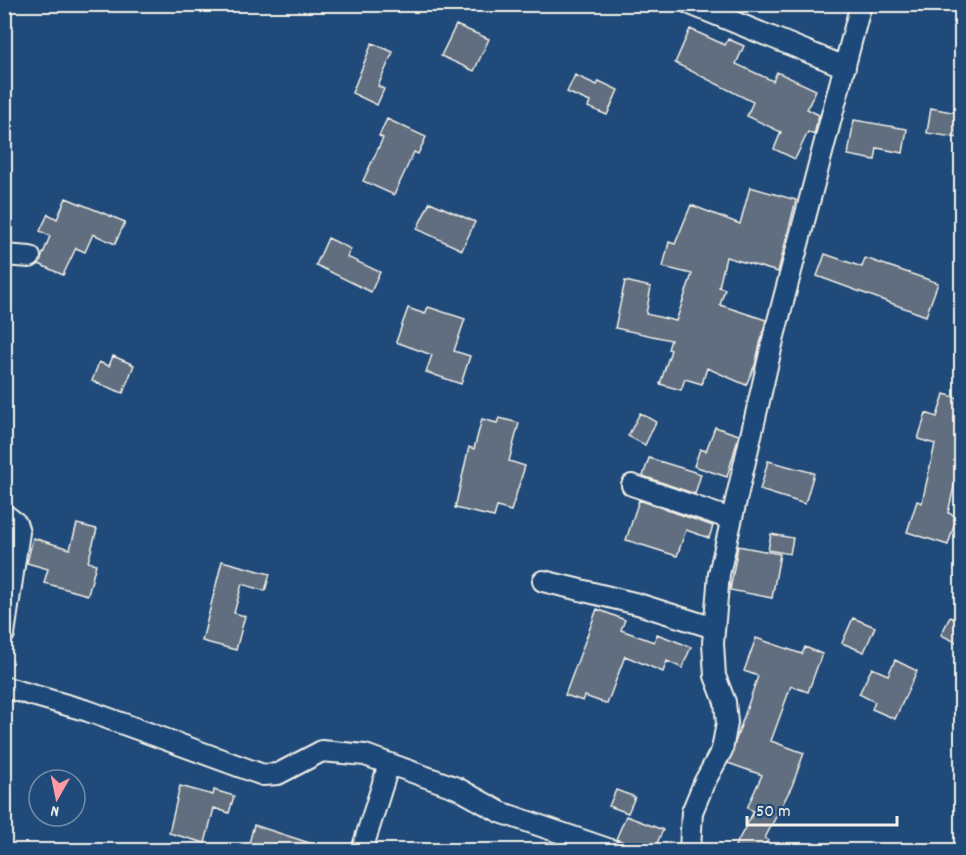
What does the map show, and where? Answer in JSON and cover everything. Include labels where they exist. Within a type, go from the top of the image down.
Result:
[{"type":"street","points":[[690,4],[846,67]]},
{"type":"street","points":[[690,850],[692,812],[704,783],[722,750],[727,723],[725,702],[715,676],[714,628],[719,574],[774,336],[861,4]]},
{"type":"street","points":[[4,255],[30,257]]},
{"type":"street","points":[[632,485],[731,519]]},
{"type":"street","points":[[4,514],[16,523],[19,532],[4,634]]},
{"type":"street","points":[[543,581],[638,604],[714,628]]},
{"type":"street","points":[[4,687],[88,711],[263,775],[278,774],[322,751],[365,755],[457,788],[500,812],[611,850]]},
{"type":"street","points":[[362,850],[389,764]]},
{"type":"building","points":[[456,25],[489,39],[474,71],[441,56]]},
{"type":"building","points":[[690,29],[725,45],[728,39],[744,46],[736,64],[773,81],[777,72],[816,90],[807,109],[819,115],[814,135],[808,132],[795,159],[774,149],[781,132],[747,116],[753,102],[675,63]]},
{"type":"building","points":[[372,43],[393,52],[378,86],[384,89],[377,105],[352,93]]},
{"type":"building","points":[[575,75],[597,85],[599,81],[618,90],[607,115],[588,107],[590,102],[567,92]]},
{"type":"building","points":[[931,108],[962,114],[959,138],[927,133]]},
{"type":"building","points":[[387,119],[426,137],[418,154],[414,152],[394,195],[363,181],[383,138],[379,136]]},
{"type":"building","points":[[854,120],[907,129],[903,153],[877,148],[875,160],[848,155]]},
{"type":"building","points":[[750,187],[796,200],[778,272],[726,257],[719,287],[725,289],[720,305],[766,320],[755,365],[746,385],[707,368],[702,384],[685,379],[681,390],[660,384],[671,350],[668,349],[671,340],[615,328],[625,281],[651,287],[646,314],[676,321],[692,274],[663,267],[669,242],[675,244],[691,205],[740,224]]},
{"type":"building","points":[[66,198],[125,222],[115,244],[93,234],[85,252],[76,248],[63,275],[39,264],[50,236],[40,231],[48,214],[57,219]]},
{"type":"building","points":[[430,202],[475,222],[462,250],[417,229]]},
{"type":"building","points":[[328,238],[351,249],[347,257],[380,272],[371,292],[316,265]]},
{"type":"building","points":[[825,254],[862,267],[865,258],[938,283],[926,316],[817,276]]},
{"type":"building","points":[[428,307],[465,319],[454,351],[470,356],[461,384],[426,372],[432,355],[396,342],[408,308],[425,314]]},
{"type":"building","points":[[113,356],[134,365],[123,393],[92,381],[99,362],[109,366]]},
{"type":"building","points":[[944,394],[962,399],[962,451],[948,513],[957,516],[948,545],[907,532],[917,501],[922,503],[935,444],[918,439],[926,413],[937,417]]},
{"type":"building","points":[[640,413],[656,422],[645,445],[628,436]]},
{"type":"building","points":[[499,418],[519,423],[509,461],[525,466],[511,511],[497,507],[494,517],[455,508],[469,447],[474,449],[482,419],[497,423]]},
{"type":"building","points":[[715,427],[739,435],[727,477],[694,466],[700,449],[706,451]]},
{"type":"building","points":[[649,458],[701,474],[695,494],[643,476]]},
{"type":"building","points":[[768,461],[814,473],[805,504],[760,490]]},
{"type":"building","points":[[639,500],[713,526],[709,538],[686,530],[677,556],[626,540]]},
{"type":"building","points":[[77,524],[97,529],[88,562],[96,564],[88,595],[44,583],[48,569],[27,563],[33,538],[70,549]]},
{"type":"building","points":[[771,534],[793,538],[790,554],[768,550]]},
{"type":"building","points":[[738,546],[780,554],[772,598],[730,590]]},
{"type":"building","points":[[222,561],[270,574],[265,591],[242,584],[234,613],[245,616],[236,650],[202,641]]},
{"type":"building","points":[[597,609],[625,620],[621,630],[654,642],[657,634],[691,647],[682,668],[667,661],[663,672],[625,656],[607,704],[585,696],[583,701],[565,695]]},
{"type":"building","points":[[950,617],[962,622],[962,645],[941,635]]},
{"type":"building","points":[[853,618],[875,627],[864,652],[842,643]]},
{"type":"building","points":[[756,638],[802,654],[805,647],[822,654],[808,692],[791,686],[771,741],[804,753],[792,786],[765,838],[768,840],[763,850],[733,850],[754,811],[747,808],[762,775],[728,763],[758,676],[744,671]]},
{"type":"building","points":[[895,660],[917,671],[895,719],[872,709],[875,702],[859,694],[872,668],[888,675]]},
{"type":"building","points":[[180,786],[213,795],[214,790],[234,796],[229,813],[214,808],[205,843],[169,833]]},
{"type":"building","points":[[616,790],[635,797],[628,813],[609,806]]},
{"type":"building","points":[[626,816],[663,830],[654,850],[643,850],[616,839]]},
{"type":"building","points":[[254,825],[319,846],[318,850],[247,850]]}]
